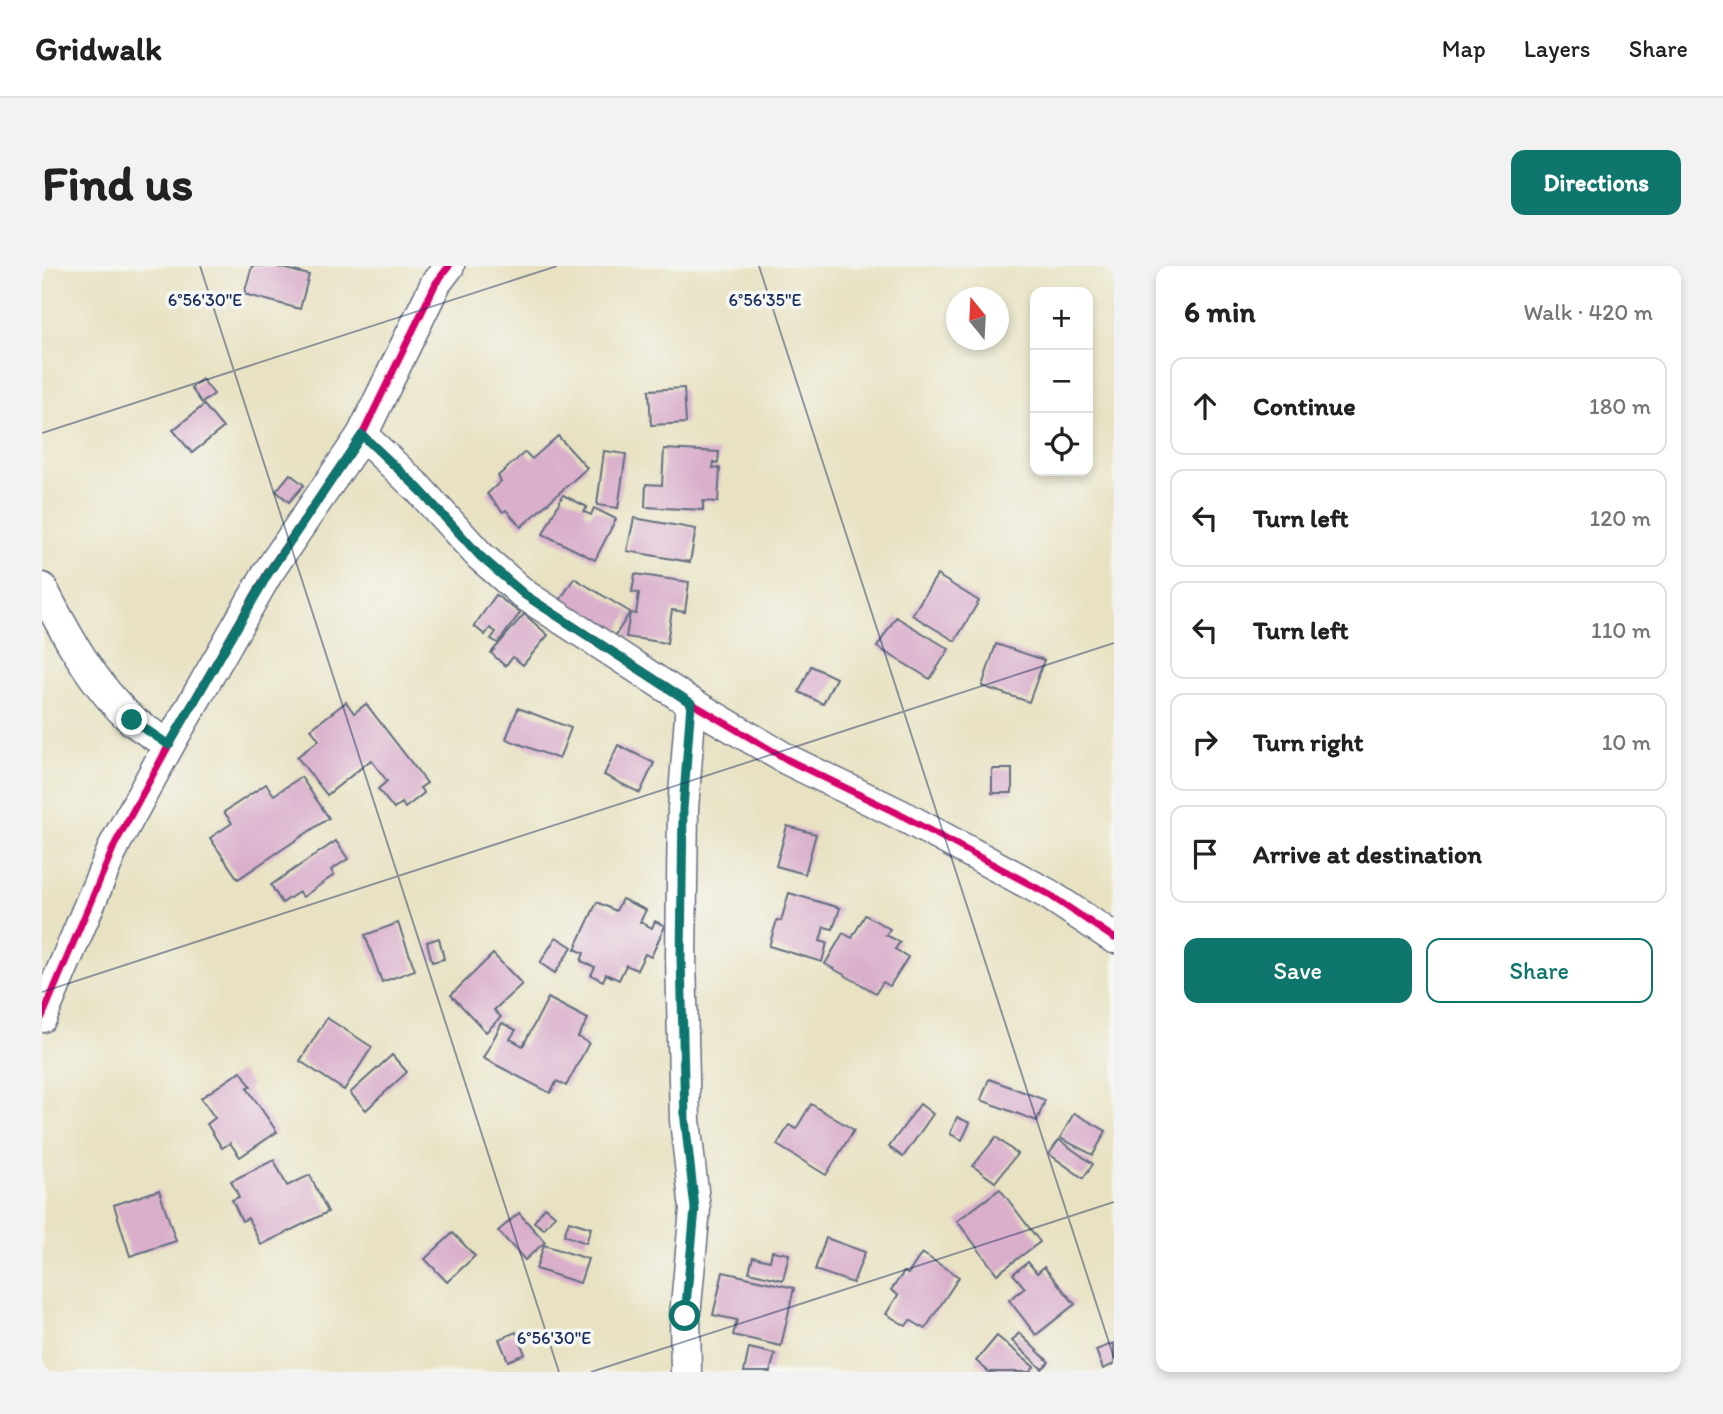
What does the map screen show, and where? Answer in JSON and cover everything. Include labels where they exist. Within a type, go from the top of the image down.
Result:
[{"type":"street","points":[[42,1017],[115,844],[268,574],[362,435],[436,284],[449,266]]},
{"type":"street","points":[[362,435],[419,489],[480,556],[525,595],[691,703],[788,760],[899,814],[1048,894],[1114,938]]},
{"type":"street","points":[[42,588],[60,624],[99,684],[132,720],[169,745]]},
{"type":"street","points":[[686,1372],[685,1316],[695,1209],[685,1120],[681,958],[683,809],[691,703]]},
{"type":"building","points":[[252,266],[275,266],[309,275],[300,309],[244,294]]},
{"type":"building","points":[[202,379],[214,394],[202,403],[191,388]]},
{"type":"building","points":[[684,388],[686,423],[651,425],[649,390]]},
{"type":"building","points":[[204,405],[223,428],[192,453],[173,430]]},
{"type":"building","points":[[558,436],[587,468],[521,527],[487,494],[501,481],[498,476],[525,452],[532,459]]},
{"type":"building","points":[[664,449],[719,452],[718,463],[714,462],[713,468],[720,468],[718,502],[703,501],[703,510],[645,507],[646,484],[662,485]]},
{"type":"building","points":[[604,451],[626,454],[618,508],[597,505]]},
{"type":"building","points":[[290,474],[304,485],[289,502],[276,491]]},
{"type":"building","points":[[563,495],[587,507],[584,512],[591,515],[594,508],[616,519],[595,560],[543,534]]},
{"type":"building","points":[[634,518],[696,529],[690,562],[627,551]]},
{"type":"building","points":[[635,574],[689,582],[685,612],[672,610],[667,643],[626,637],[630,613],[636,614],[639,593],[632,592]]},
{"type":"building","points":[[937,575],[979,601],[955,641],[912,615]]},
{"type":"building","points":[[574,578],[630,612],[615,636],[559,602]]},
{"type":"building","points":[[496,595],[520,613],[498,643],[491,639],[496,632],[490,628],[485,635],[474,626]]},
{"type":"building","points":[[524,614],[548,635],[523,665],[513,657],[505,666],[491,653]]},
{"type":"building","points":[[896,617],[949,649],[930,679],[877,647]]},
{"type":"building","points":[[996,644],[1044,660],[1029,702],[982,686]]},
{"type":"building","points":[[811,666],[836,678],[823,704],[799,692]]},
{"type":"building","points":[[346,702],[354,713],[366,704],[427,783],[420,788],[424,793],[405,808],[402,803],[394,809],[378,789],[387,781],[371,760],[327,795],[297,757],[319,740],[311,729]]},
{"type":"building","points":[[518,708],[571,728],[559,759],[506,739]]},
{"type":"building","points":[[618,745],[654,763],[640,793],[604,775]]},
{"type":"building","points":[[992,769],[1012,769],[1012,793],[992,793]]},
{"type":"building","points":[[301,777],[329,818],[238,879],[210,838],[232,823],[224,812],[266,784],[274,795]]},
{"type":"building","points":[[787,826],[816,834],[805,874],[776,866]]},
{"type":"building","points":[[336,841],[348,859],[331,870],[334,875],[303,897],[299,892],[282,903],[271,885]]},
{"type":"building","points":[[789,893],[840,908],[833,929],[824,927],[820,941],[827,943],[822,962],[769,946],[777,920],[781,921]]},
{"type":"building","points":[[622,899],[646,910],[640,922],[652,928],[655,921],[665,926],[651,957],[645,954],[637,970],[626,965],[619,980],[606,974],[603,981],[591,975],[595,967],[581,961],[584,953],[575,949],[597,902],[616,911]]},
{"type":"building","points":[[865,915],[890,929],[886,935],[900,942],[895,949],[908,957],[890,986],[883,982],[876,993],[825,964],[843,933],[852,938]]},
{"type":"building","points":[[398,923],[415,970],[382,982],[365,935]]},
{"type":"building","points":[[556,937],[572,947],[555,973],[540,963]]},
{"type":"building","points":[[439,938],[444,959],[432,962],[427,942]]},
{"type":"building","points":[[493,954],[522,984],[494,1010],[501,1017],[486,1032],[451,995]]},
{"type":"building","points":[[548,998],[588,1019],[578,1037],[589,1043],[566,1086],[557,1081],[550,1093],[483,1058],[502,1023],[516,1030],[510,1039],[523,1046]]},
{"type":"building","points":[[327,1018],[372,1047],[344,1090],[300,1061]]},
{"type":"building","points":[[392,1055],[407,1072],[366,1110],[350,1093]]},
{"type":"building","points":[[241,1071],[251,1086],[247,1088],[277,1132],[240,1157],[230,1143],[222,1148],[207,1124],[215,1118],[201,1098]]},
{"type":"building","points":[[989,1079],[1045,1100],[1037,1121],[981,1100]]},
{"type":"building","points":[[811,1104],[854,1130],[826,1175],[777,1145],[789,1125],[796,1129]]},
{"type":"building","points":[[920,1104],[933,1114],[903,1157],[889,1147]]},
{"type":"building","points":[[1074,1113],[1106,1131],[1093,1155],[1060,1138]]},
{"type":"building","points":[[957,1117],[970,1123],[962,1140],[950,1134]]},
{"type":"building","points":[[996,1137],[1017,1154],[995,1182],[973,1166]]},
{"type":"building","points":[[1059,1140],[1093,1164],[1083,1178],[1049,1154]]},
{"type":"building","points":[[274,1160],[287,1186],[310,1175],[328,1212],[261,1245],[248,1218],[242,1221],[232,1200],[239,1197],[231,1181]]},
{"type":"building","points":[[1000,1189],[1040,1242],[997,1274],[957,1221]]},
{"type":"building","points":[[159,1190],[176,1241],[130,1256],[114,1205]]},
{"type":"building","points":[[545,1207],[555,1215],[544,1229],[534,1222]]},
{"type":"building","points":[[519,1213],[545,1242],[525,1260],[498,1231]]},
{"type":"building","points":[[569,1221],[591,1228],[586,1243],[564,1235]]},
{"type":"building","points":[[453,1233],[475,1256],[447,1282],[425,1259]]},
{"type":"building","points":[[826,1238],[865,1252],[853,1283],[815,1270]]},
{"type":"building","points":[[544,1245],[588,1259],[580,1283],[536,1269]]},
{"type":"building","points":[[772,1251],[789,1254],[783,1280],[749,1272],[753,1257],[770,1261]]},
{"type":"building","points":[[922,1253],[959,1277],[925,1329],[910,1320],[906,1326],[886,1314],[898,1295],[891,1290],[904,1272],[908,1274]]},
{"type":"building","points":[[1028,1262],[1037,1273],[1044,1267],[1075,1304],[1036,1335],[1009,1300],[1025,1288],[1013,1274]]},
{"type":"building","points":[[723,1272],[794,1288],[781,1346],[733,1335],[737,1320],[713,1315]]},
{"type":"building","points":[[516,1332],[525,1354],[508,1361],[499,1339]]},
{"type":"building","points":[[1019,1333],[1049,1362],[1042,1369],[1012,1341]]},
{"type":"building","points":[[997,1336],[1034,1367],[1030,1372],[989,1372],[976,1361]]},
{"type":"building","points":[[1114,1343],[1114,1364],[1103,1369],[1096,1350]]},
{"type":"building","points":[[749,1348],[775,1354],[770,1372],[744,1372]]},
{"type":"cycle path","points":[[42,1017],[115,844],[267,574],[362,435],[436,283],[449,266]]},
{"type":"cycle path","points":[[362,435],[419,489],[480,556],[525,595],[691,703],[788,760],[899,814],[1048,894],[1114,938]]},
{"type":"route","points":[[132,720],[169,745],[268,574],[362,435],[419,489],[480,556],[525,595],[691,703],[683,809],[681,958],[685,1120],[695,1209],[685,1316]]}]
